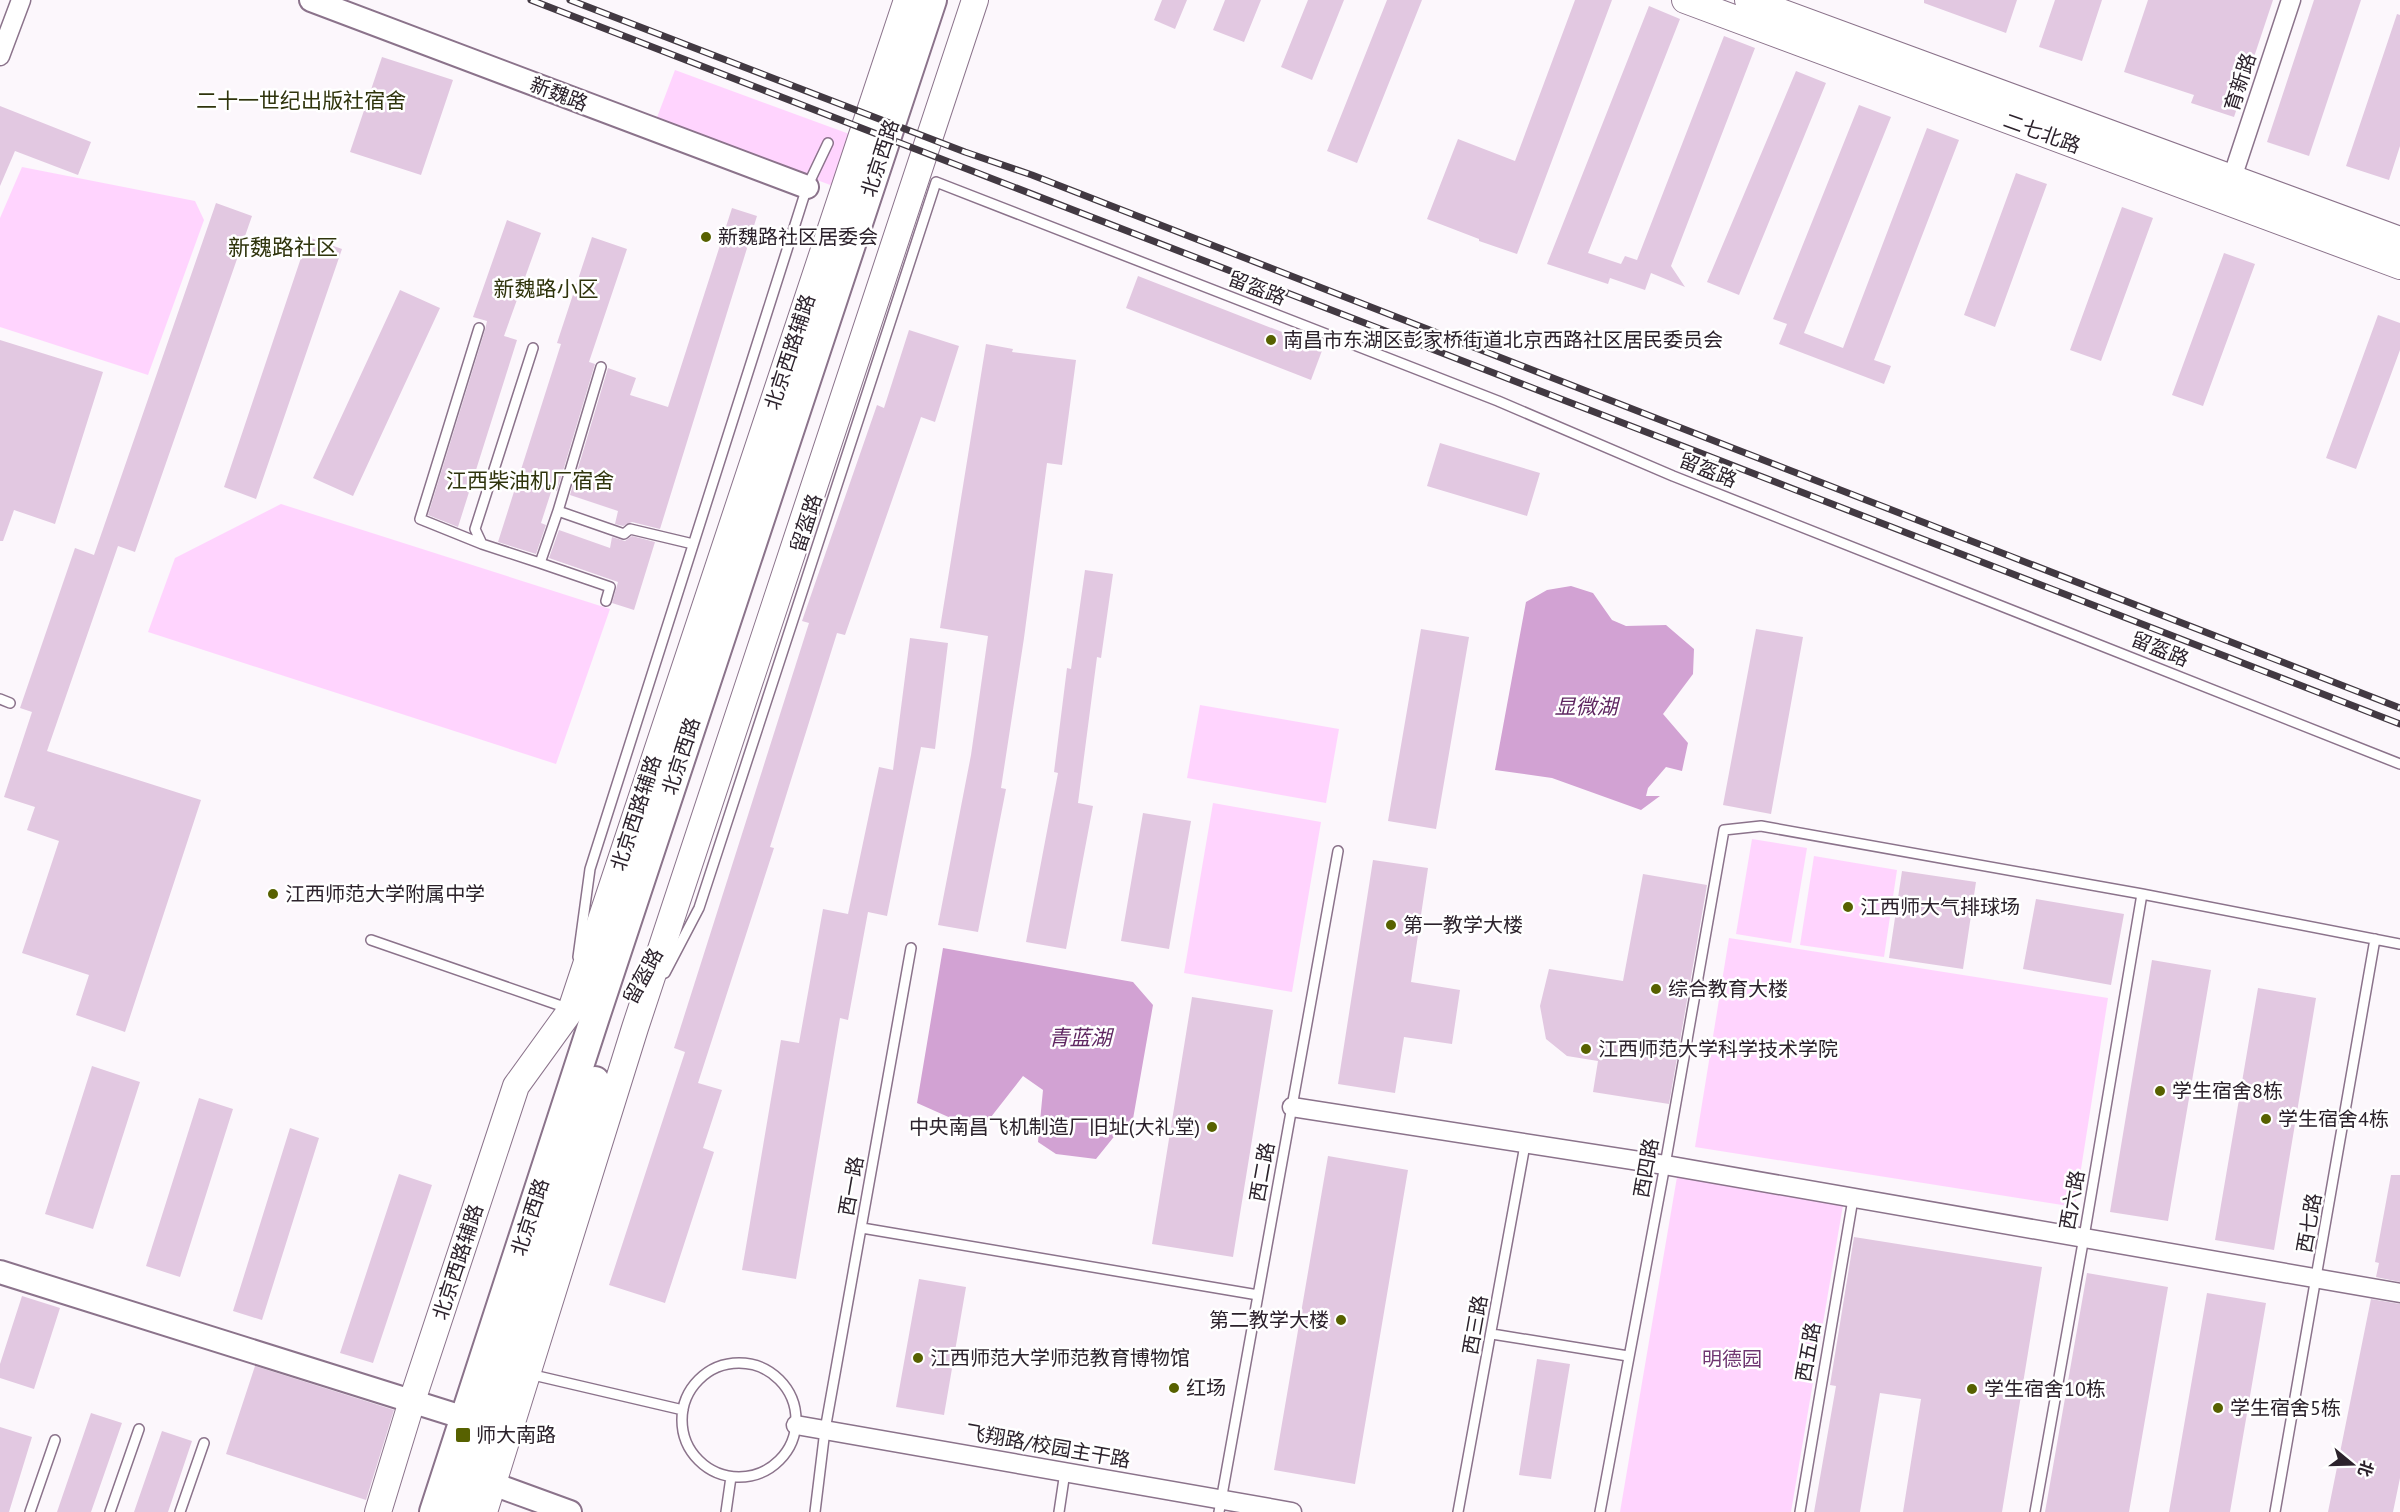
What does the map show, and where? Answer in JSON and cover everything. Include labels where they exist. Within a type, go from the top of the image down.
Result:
[{"type":"main road","name":"北京西路辅路","points":[[378,1512],[412,1401],[516,1086],[583,1013],[907,0]]},
{"type":"main road","name":"北京西路","points":[[434,1512],[465,1418],[583,1013],[932,0]]},
{"type":"main road","name":"北京西路","points":[[458,1512],[515,1372],[614,1022],[953,0]]},
{"type":"main road","points":[[484,1512],[493,1484],[515,1372],[635,1028],[975,0]]},
{"type":"main road","name":"二七北路","points":[[1685,0],[2400,266]]},
{"type":"main road","name":"二七北路","points":[[1748,0],[2400,240]]},
{"type":"street","points":[[0,56],[21,0]]},
{"type":"street","name":"新魏路","points":[[311,0],[807,187]]},
{"type":"street","name":"育新路","points":[[2232,178],[2291,0]]},
{"type":"street","points":[[1292,1107],[1665,1165],[2400,1293]]},
{"type":"street","points":[[0,1272],[465,1418]]},
{"type":"street","name":"飞翔路/校园主干路","points":[[796,1425],[1065,1472],[1220,1506],[1292,1512]]},
{"type":"street","points":[[493,1484],[570,1512]]},
{"type":"lane","points":[[371,940],[583,1013],[590,869],[807,187],[828,143]]},
{"type":"lane","name":"留盔路","points":[[635,1028],[699,908],[936,182],[1498,401],[1673,476],[2400,764]]},
{"type":"lane","points":[[479,328],[420,519],[482,544],[610,587],[606,601]]},
{"type":"lane","points":[[482,544],[475,529],[532,348]]},
{"type":"lane","points":[[540,563],[558,512],[601,367]]},
{"type":"lane","points":[[558,512],[624,534],[630,529],[693,544]]},
{"type":"lane","name":"西四路","points":[[1600,1512],[1724,831],[1761,826],[2142,894]]},
{"type":"lane","name":"西二路","points":[[1220,1506],[1338,851]]},
{"type":"lane","points":[[2142,894],[2400,944]]},
{"type":"lane","name":"西六路","points":[[2035,1512],[2142,894]]},
{"type":"lane","name":"西七路","points":[[2275,1512],[2318,1278],[2375,939]]},
{"type":"lane","name":"西一路","points":[[815,1512],[825,1430],[911,948]]},
{"type":"lane","name":"西三路","points":[[1458,1512],[1525,1145]]},
{"type":"lane","name":"西五路","points":[[1800,1512],[1853,1199]]},
{"type":"lane","points":[[862,1228],[1258,1295]]},
{"type":"lane","points":[[1492,1334],[1629,1356]]},
{"type":"lane","points":[[737,1363],[756,1365],[773,1374],[786,1388],[794,1406],[796,1425],[791,1443],[781,1458],[767,1470],[750,1476],[731,1477],[713,1471],[698,1461],[688,1446],[683,1428],[683,1410],[689,1392],[702,1376],[718,1366],[737,1363]]},
{"type":"lane","points":[[515,1372],[683,1410]]},
{"type":"lane","points":[[111,1512],[139,1429]]},
{"type":"lane","points":[[30,1512],[55,1440]]},
{"type":"lane","points":[[180,1512],[204,1443]]},
{"type":"lane","points":[[1059,1512],[1065,1472]]},
{"type":"lane","points":[[726,1512],[731,1477]]},
{"type":"green space","points":[[675,70],[852,135],[833,186],[656,120]]},
{"type":"green space","points":[[22,167],[195,201],[204,220],[148,375],[0,327],[0,218]]},
{"type":"green space","points":[[281,504],[610,609],[556,764],[148,632],[175,558]]},
{"type":"green space","points":[[1200,705],[1339,729],[1326,803],[1187,778]]},
{"type":"green space","points":[[1213,803],[1321,822],[1292,992],[1184,973]]},
{"type":"green space","points":[[1752,839],[1807,848],[1791,943],[1736,934]]},
{"type":"green space","name":"江西师大气排球场","points":[[1814,856],[1897,870],[1884,957],[1800,945]]},
{"type":"green space","points":[[1729,938],[2108,998],[2075,1207],[1695,1147]]},
{"type":"green space","name":"明德园","points":[[1677,1177],[1843,1205],[1791,1512],[1620,1512]]},
{"type":"water","name":"显微湖","points":[[1571,586],[1593,593],[1612,620],[1626,626],[1666,625],[1694,649],[1693,674],[1663,714],[1688,743],[1682,771],[1666,767],[1648,788],[1646,796],[1660,796],[1641,810],[1552,778],[1495,770],[1526,602],[1547,590]]},
{"type":"water","name":"青蓝湖","points":[[943,948],[1133,982],[1153,1005],[1133,1119],[1121,1128],[1096,1159],[1056,1154],[1038,1142],[1043,1090],[1023,1076],[980,1131],[917,1103]]},
{"type":"building","points":[[1162,0],[1187,0],[1175,29],[1154,20]]},
{"type":"building","points":[[1225,0],[1261,0],[1244,42],[1213,30]]},
{"type":"building","points":[[1308,0],[1344,0],[1312,80],[1281,67]]},
{"type":"building","points":[[1387,0],[1422,0],[1357,163],[1327,151]]},
{"type":"building","points":[[1575,0],[1612,0],[1517,254],[1427,219],[1458,139],[1515,161]]},
{"type":"building","points":[[1924,0],[2017,0],[2006,33],[1924,3]]},
{"type":"building","points":[[2055,0],[2102,0],[2082,61],[2039,47]]},
{"type":"building","points":[[2148,0],[2273,0],[2234,117],[2191,103],[2194,95],[2124,72]]},
{"type":"building","points":[[2314,0],[2361,0],[2309,156],[2267,142]]},
{"type":"building","points":[[1649,6],[1680,19],[1588,253],[1621,264],[1625,256],[1637,260],[1724,36],[1755,48],[1671,266],[1685,287],[1651,273],[1645,290],[1610,278],[1608,284],[1547,264]]},
{"type":"building","points":[[2397,14],[2400,15],[2400,146],[2389,180],[2346,166]]},
{"type":"building","points":[[382,57],[453,80],[421,175],[350,152]]},
{"type":"building","points":[[1796,71],[1826,83],[1739,295],[1707,282]]},
{"type":"building","points":[[1859,105],[1891,117],[1804,333],[1843,348],[1927,128],[1959,140],[1874,360],[1891,366],[1884,384],[1779,344],[1787,324],[1773,319]]},
{"type":"building","points":[[0,106],[91,142],[78,175],[15,151],[0,186]]},
{"type":"building","points":[[2016,173],[2047,184],[1995,327],[1964,315]]},
{"type":"building","points":[[216,203],[252,216],[135,552],[118,546],[47,751],[201,800],[125,1032],[76,1015],[89,975],[22,953],[59,841],[27,830],[35,807],[4,797],[32,712],[20,708],[75,548],[94,555]]},
{"type":"building","points":[[2122,207],[2153,218],[2101,361],[2070,350]]},
{"type":"building","points":[[732,208],[757,216],[660,529],[632,522],[623,526],[615,524],[618,511],[570,495],[608,368],[636,378],[630,395],[668,407]]},
{"type":"building","points":[[507,220],[541,233],[504,336],[517,340],[458,527],[428,515],[485,330],[487,321],[473,317]]},
{"type":"building","points":[[308,237],[342,249],[256,499],[224,487]]},
{"type":"building","points":[[592,237],[627,249],[589,362],[595,364],[557,491],[552,489],[541,523],[546,525],[536,554],[498,542],[561,344],[557,343]]},
{"type":"building","points":[[2224,253],[2255,264],[2203,406],[2172,395]]},
{"type":"building","points":[[1138,276],[1323,348],[1311,380],[1126,308]]},
{"type":"building","points":[[400,290],[440,308],[353,496],[313,478]]},
{"type":"building","points":[[2378,315],[2400,323],[2400,350],[2356,469],[2326,458]]},
{"type":"building","points":[[909,330],[959,346],[935,422],[921,417],[845,635],[837,633],[770,847],[774,848],[698,1083],[722,1090],[703,1148],[714,1152],[665,1303],[609,1285],[685,1052],[674,1048],[809,623],[802,621],[877,405],[884,408]]},
{"type":"building","points":[[0,340],[103,372],[55,524],[14,510],[3,541],[0,541]]},
{"type":"building","points":[[986,344],[1013,349],[1012,352],[1076,360],[1062,465],[1047,463],[1001,788],[1006,789],[978,932],[938,925],[971,755],[988,636],[940,628]]},
{"type":"building","points":[[1440,443],[1540,473],[1527,516],[1427,486]]},
{"type":"building","points":[[559,530],[610,548],[612,537],[625,541],[632,536],[655,542],[634,610],[612,603],[618,582],[549,558]]},
{"type":"building","points":[[1085,570],[1113,574],[1101,658],[1097,657],[1078,803],[1093,806],[1066,949],[1026,942],[1058,773],[1054,772],[1067,668],[1071,669]]},
{"type":"building","points":[[1421,629],[1469,637],[1436,829],[1388,821]]},
{"type":"building","points":[[1756,629],[1803,637],[1771,814],[1723,805]]},
{"type":"building","points":[[910,638],[948,643],[935,749],[921,747],[887,916],[868,912],[848,1020],[840,1018],[796,1279],[742,1270],[781,1040],[799,1043],[823,909],[848,914],[879,767],[893,770]]},
{"type":"building","points":[[1143,813],[1191,821],[1169,949],[1121,941]]},
{"type":"building","name":"第一教学大楼","points":[[1373,860],[1428,868],[1411,982],[1460,990],[1452,1044],[1404,1037],[1395,1093],[1338,1084]]},
{"type":"building","points":[[1902,871],[1976,882],[1963,969],[1889,958]]},
{"type":"building","name":"综合教育大楼","points":[[1643,874],[1707,885],[1669,1104],[1593,1092],[1598,1061],[1567,1056],[1546,1039],[1540,1006],[1549,969],[1623,981]]},
{"type":"building","points":[[2036,899],[2124,914],[2111,985],[2023,969]]},
{"type":"building","name":"学生宿舍8栋","points":[[2152,960],[2211,970],[2168,1221],[2110,1212]]},
{"type":"building","name":"学生宿舍4栋","points":[[2258,988],[2316,998],[2274,1250],[2215,1240]]},
{"type":"building","name":"中央南昌飞机制造厂旧址(大礼堂)","points":[[1192,997],[1273,1010],[1233,1257],[1152,1244]]},
{"type":"building","points":[[92,1066],[140,1082],[93,1229],[45,1214]]},
{"type":"building","points":[[199,1098],[233,1109],[180,1277],[146,1266]]},
{"type":"building","points":[[290,1128],[319,1138],[262,1320],[233,1311]]},
{"type":"building","name":"第二教学大楼","points":[[1328,1156],[1408,1170],[1355,1484],[1274,1470]]},
{"type":"building","points":[[399,1174],[432,1185],[373,1363],[340,1353]]},
{"type":"building","points":[[2391,1175],[2400,1175],[2400,1282],[2376,1277],[2379,1263],[2375,1262]]},
{"type":"building","points":[[1854,1237],[2042,1267],[2002,1512],[1903,1512],[1921,1399],[1880,1393],[1860,1512],[1814,1512],[1836,1386],[1830,1385]]},
{"type":"building","points":[[2087,1273],[2168,1287],[2129,1512],[2045,1512]]},
{"type":"building","points":[[919,1279],[966,1287],[944,1415],[896,1407]]},
{"type":"building","name":"学生宿舍5栋","points":[[2207,1293],[2266,1303],[2230,1512],[2169,1512]]},
{"type":"building","points":[[22,1296],[60,1308],[34,1389],[0,1378],[0,1364]]},
{"type":"building","points":[[2371,1299],[2400,1304],[2400,1478],[2393,1512],[2328,1512]]},
{"type":"building","points":[[1537,1359],[1570,1364],[1551,1479],[1519,1475]]},
{"type":"building","points":[[255,1366],[394,1410],[366,1500],[226,1454]]},
{"type":"building","points":[[91,1413],[122,1423],[91,1512],[57,1512]]},
{"type":"building","points":[[0,1427],[32,1437],[9,1512],[0,1512]]},
{"type":"building","points":[[162,1431],[192,1441],[168,1512],[134,1512]]},
{"type":"railway","points":[[531,0],[2400,724]]},
{"type":"railway","points":[[570,0],[965,152],[1032,175],[2400,708]]},
{"type":"place","name":"新魏路社区居委会","points":[[706,237]]},
{"type":"place","name":"南昌市东湖区彭家桥街道北京西路社区居民委员会","points":[[1271,340]]},
{"type":"place","name":"江西师范大学附属中学","points":[[273,894]]},
{"type":"place","name":"江西师大气排球场","points":[[1848,907]]},
{"type":"place","name":"第一教学大楼","points":[[1391,925]]},
{"type":"place","name":"综合教育大楼","points":[[1656,989]]},
{"type":"place","name":"江西师范大学科学技术学院","points":[[1586,1049]]},
{"type":"place","name":"学生宿舍8栋","points":[[2160,1091]]},
{"type":"place","name":"学生宿舍4栋","points":[[2266,1119]]},
{"type":"place","name":"中央南昌飞机制造厂旧址(大礼堂)","points":[[1212,1127]]},
{"type":"place","name":"第二教学大楼","points":[[1341,1320]]},
{"type":"place","name":"江西师范大学师范教育博物馆","points":[[918,1358]]},
{"type":"place","name":"红场","points":[[1174,1388]]},
{"type":"place","name":"学生宿舍10栋","points":[[1972,1389]]},
{"type":"place","name":"学生宿舍5栋","points":[[2218,1408]]},
{"type":"place","name":"师大南路","points":[[463,1435]]},
{"type":"district","name":"二十一世纪出版社宿舍","points":[[301,101]]},
{"type":"district","name":"新魏路社区","points":[[283,247]]},
{"type":"district","name":"新魏路小区","points":[[546,289]]},
{"type":"district","name":"江西柴油机厂宿舍","points":[[530,481]]}]
